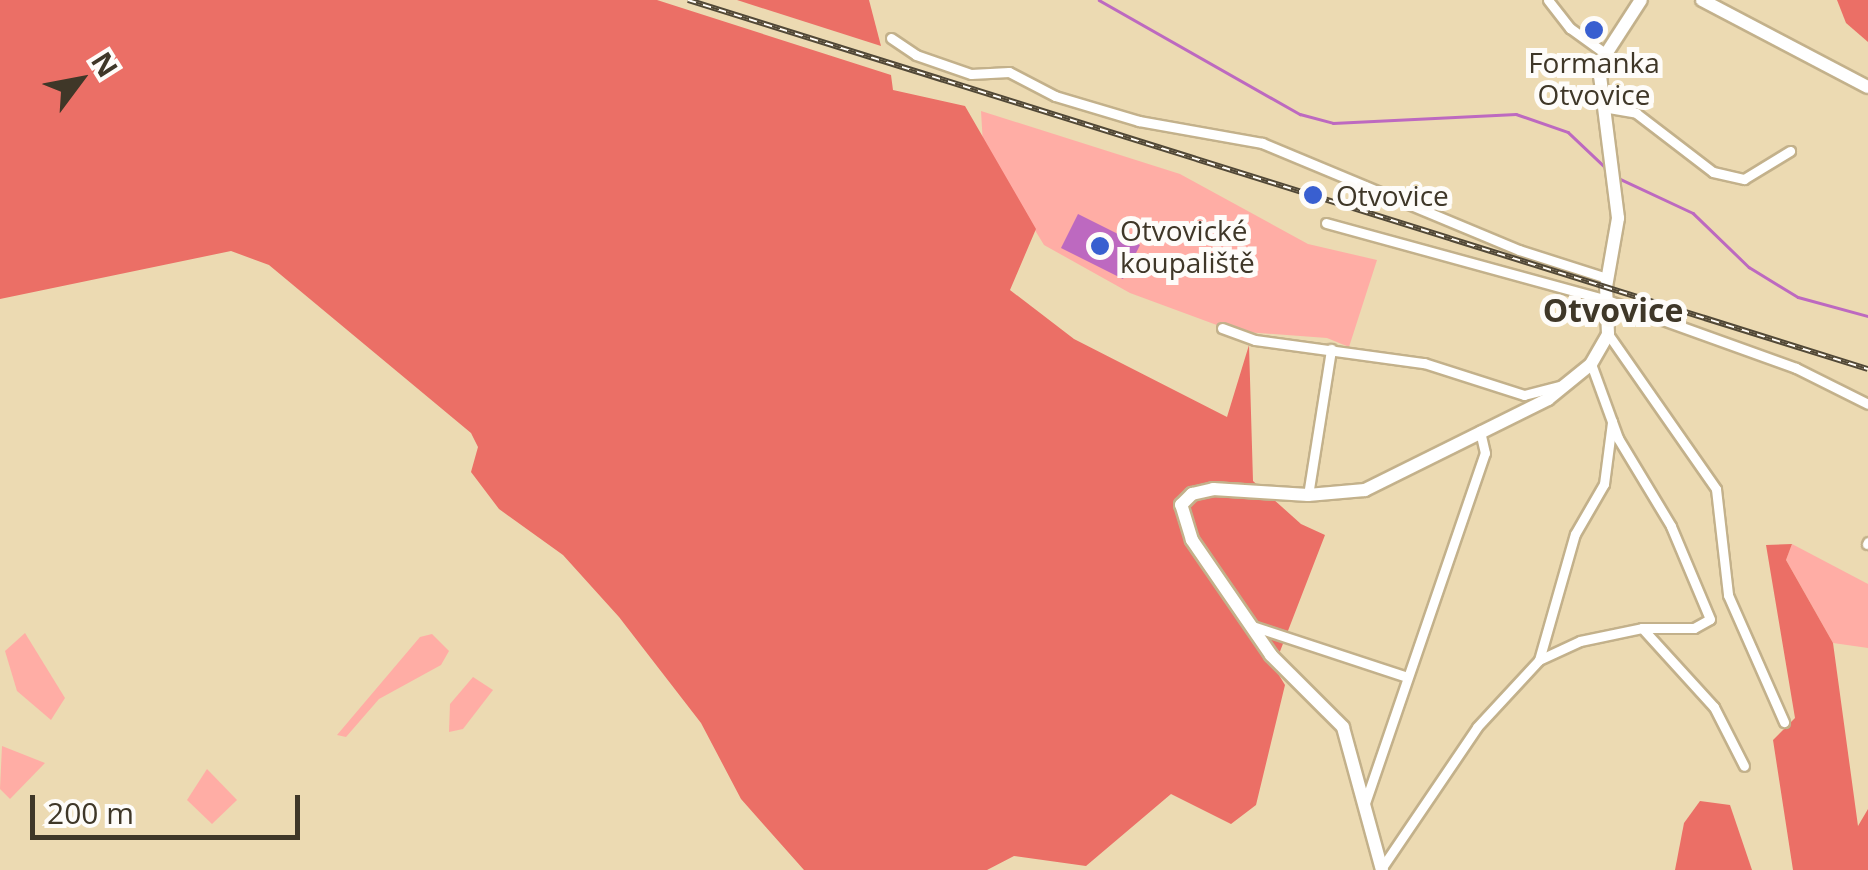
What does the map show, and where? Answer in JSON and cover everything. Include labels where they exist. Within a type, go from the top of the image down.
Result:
[{"type":"street","points":[[1548,0],[1570,28],[1606,54]]},
{"type":"street","points":[[1641,0],[1606,54],[1600,107],[1616,184],[1606,300],[1608,334],[1716,489],[1728,595],[1784,722]]},
{"type":"street","points":[[1702,0],[1868,86]]},
{"type":"street","points":[[892,38],[916,55],[971,74],[1009,72],[1056,96],[1138,121],[1262,142],[1503,244],[1608,278]]},
{"type":"street","points":[[1600,107],[1636,113],[1706,168],[1728,176],[1744,179],[1790,150]]},
{"type":"street","points":[[1326,223],[1606,300],[1796,368],[1868,404]]},
{"type":"street","points":[[1222,328],[1255,340],[1424,363],[1524,395],[1566,384]]},
{"type":"street","points":[[1382,870],[1343,727],[1250,625],[1192,540],[1182,505],[1192,494],[1213,489],[1308,495],[1365,490],[1566,384],[1590,364],[1608,334]]},
{"type":"street","points":[[1308,495],[1330,349]]},
{"type":"street","points":[[1382,870],[1477,727],[1539,660],[1580,642],[1642,628],[1694,628],[1710,619],[1671,526],[1612,422],[1590,364]]},
{"type":"street","points":[[1539,660],[1575,534],[1604,484],[1612,422]]},
{"type":"street","points":[[1364,806],[1404,676],[1485,453],[1480,431]]},
{"type":"street","points":[[1250,625],[1404,676]]},
{"type":"street","points":[[1642,628],[1714,707],[1744,766]]},
{"type":"shaded area","points":[[0,0],[657,0],[891,75],[893,90],[965,106],[1036,229],[1010,290],[1074,339],[1227,417],[1249,345],[1253,481],[1301,524],[1325,535],[1274,667],[1285,685],[1256,805],[1231,824],[1171,794],[1086,866],[1014,856],[987,870],[804,870],[741,799],[701,723],[619,617],[563,555],[499,509],[471,472],[478,447],[471,433],[269,265],[231,251],[0,299]]},
{"type":"shaded area","points":[[737,0],[869,0],[881,46]]},
{"type":"shaded area","points":[[1837,0],[1868,0],[1868,42],[1846,23]]},
{"type":"shaded area","points":[[981,111],[1180,174],[1308,244],[1377,260],[1349,347],[1327,338],[1233,331],[1130,293],[1044,245],[983,145]]},
{"type":"shaded area","name":"Otvovické koupaliště","points":[[1078,214],[1140,245],[1123,279],[1061,248]]},
{"type":"shaded area","points":[[1792,544],[1868,584],[1868,648],[1833,643],[1786,560]]},
{"type":"shaded area","points":[[1792,544],[1786,560],[1833,643],[1858,826],[1868,809],[1868,870],[1793,870],[1773,740],[1795,718],[1766,545]]},
{"type":"shaded area","points":[[25,633],[65,698],[51,720],[17,691],[5,651]]},
{"type":"shaded area","points":[[432,634],[449,651],[441,665],[379,699],[346,737],[337,735],[420,637]]},
{"type":"shaded area","points":[[473,677],[493,690],[463,729],[449,732],[450,704]]},
{"type":"shaded area","points":[[2,746],[45,763],[10,799],[0,789]]},
{"type":"shaded area","points":[[207,769],[237,800],[212,824],[187,800]]},
{"type":"shaded area","points":[[1700,801],[1730,805],[1752,870],[1675,870],[1684,823]]},
{"type":"waterway","points":[[1099,0],[1300,114],[1333,123],[1516,114],[1568,132],[1604,166]]},
{"type":"waterway","points":[[1618,178],[1693,213],[1749,267],[1798,297],[1868,316]]},
{"type":"railway","points":[[688,0],[1868,369]]},
{"type":"place","name":"Formanka Otvovice","points":[[1594,30]]},
{"type":"place","name":"Otvovice","points":[[1313,195]]},
{"type":"place","name":"Otvovické koupaliště","points":[[1100,246]]},
{"type":"district","name":"Otvovice","points":[[1613,310]]}]
